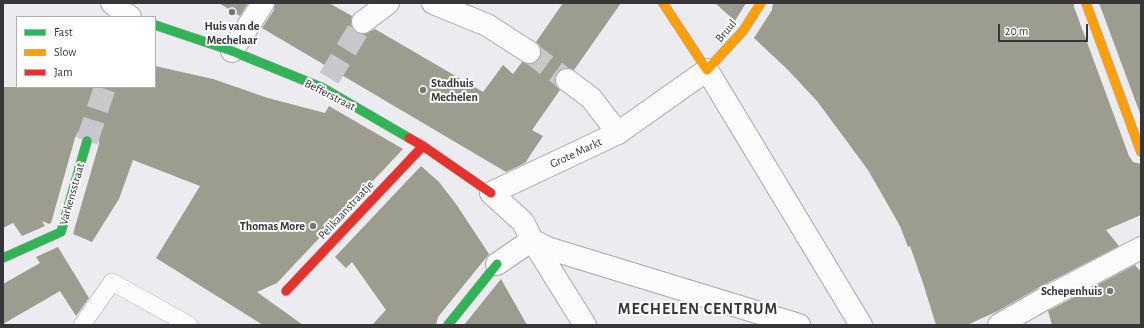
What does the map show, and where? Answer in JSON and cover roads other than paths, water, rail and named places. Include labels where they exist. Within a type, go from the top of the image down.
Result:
[{"type":"street","points":[[112,3],[129,16]]},
{"type":"street","points":[[232,51],[263,3]]},
{"type":"street","points":[[363,22],[388,3]]},
{"type":"street","points":[[433,3],[487,25],[528,52]]},
{"type":"street","points":[[663,3],[714,62],[861,325]]},
{"type":"street","name":"Bruul","points":[[714,62],[743,31],[761,3]]},
{"type":"street","points":[[1086,3],[1141,152]]},
{"type":"street","name":"Befferstraat","points":[[156,25],[326,83],[492,193]]},
{"type":"street","name":"Grote Markt","points":[[492,193],[618,133],[714,62]]},
{"type":"street","points":[[567,80],[591,98],[618,133]]},
{"type":"street","name":"Varkensstraat","points":[[3,258],[61,232],[87,142]]},
{"type":"street","name":"Pelikaanstraatje","points":[[286,291],[423,146]]},
{"type":"street","points":[[492,193],[523,222],[532,240],[585,325]]},
{"type":"street","points":[[448,325],[497,264],[532,240]]},
{"type":"street","points":[[532,240],[547,248],[799,325]]},
{"type":"street","points":[[999,325],[1044,298],[1141,248]]},
{"type":"lane","points":[[82,325],[112,282],[189,325]]},
{"type":"tunnel","points":[[329,78],[363,22]]},
{"type":"tunnel","points":[[529,52],[567,80]]},
{"type":"tunnel","points":[[87,141],[105,88]]},
{"type":"place","name":"Huis van de Mechelaar","points":[[232,12]]},
{"type":"place","name":"Stadhuis Mechelen","points":[[423,90]]},
{"type":"place","name":"Thomas More","points":[[313,226]]},
{"type":"place","name":"Schepenhuis","points":[[1110,291]]},
{"type":"district","name":"MECHELEN CENTRUM","points":[[698,309]]}]
